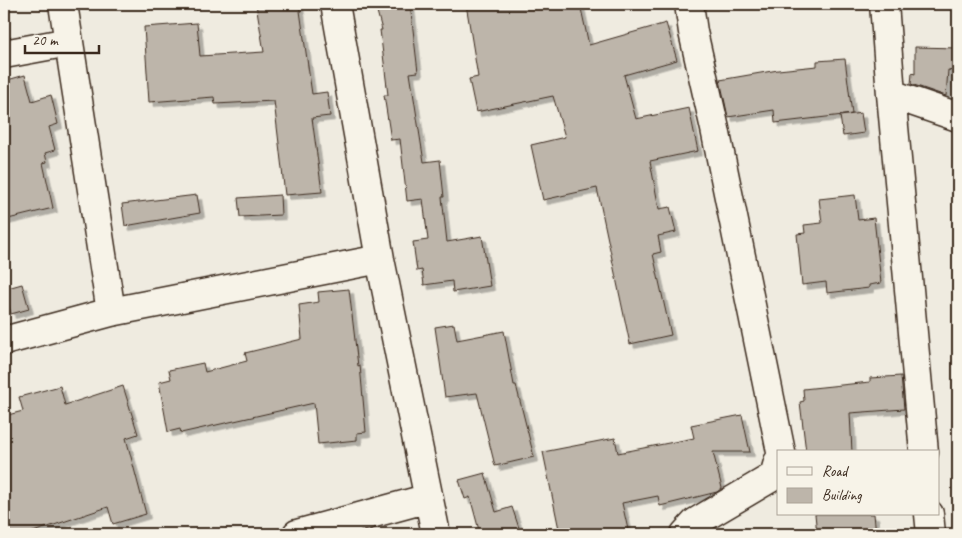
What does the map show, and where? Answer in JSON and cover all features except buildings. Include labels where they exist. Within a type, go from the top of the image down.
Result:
[{"type":"street","points":[[63,4],[111,312]]},
{"type":"street","points":[[335,4],[380,259],[436,534]]},
{"type":"street","points":[[689,4],[693,32],[716,128],[781,450]]},
{"type":"street","points":[[884,4],[924,450]]},
{"type":"street","points":[[4,54],[69,42]]},
{"type":"street","points":[[891,94],[958,117]]},
{"type":"street","points":[[4,341],[111,312],[380,259]]},
{"type":"street","points":[[685,534],[696,522],[774,476],[777,466]]},
{"type":"street","points":[[297,534],[429,498]]},
{"type":"street","points":[[930,516],[931,534]]}]
